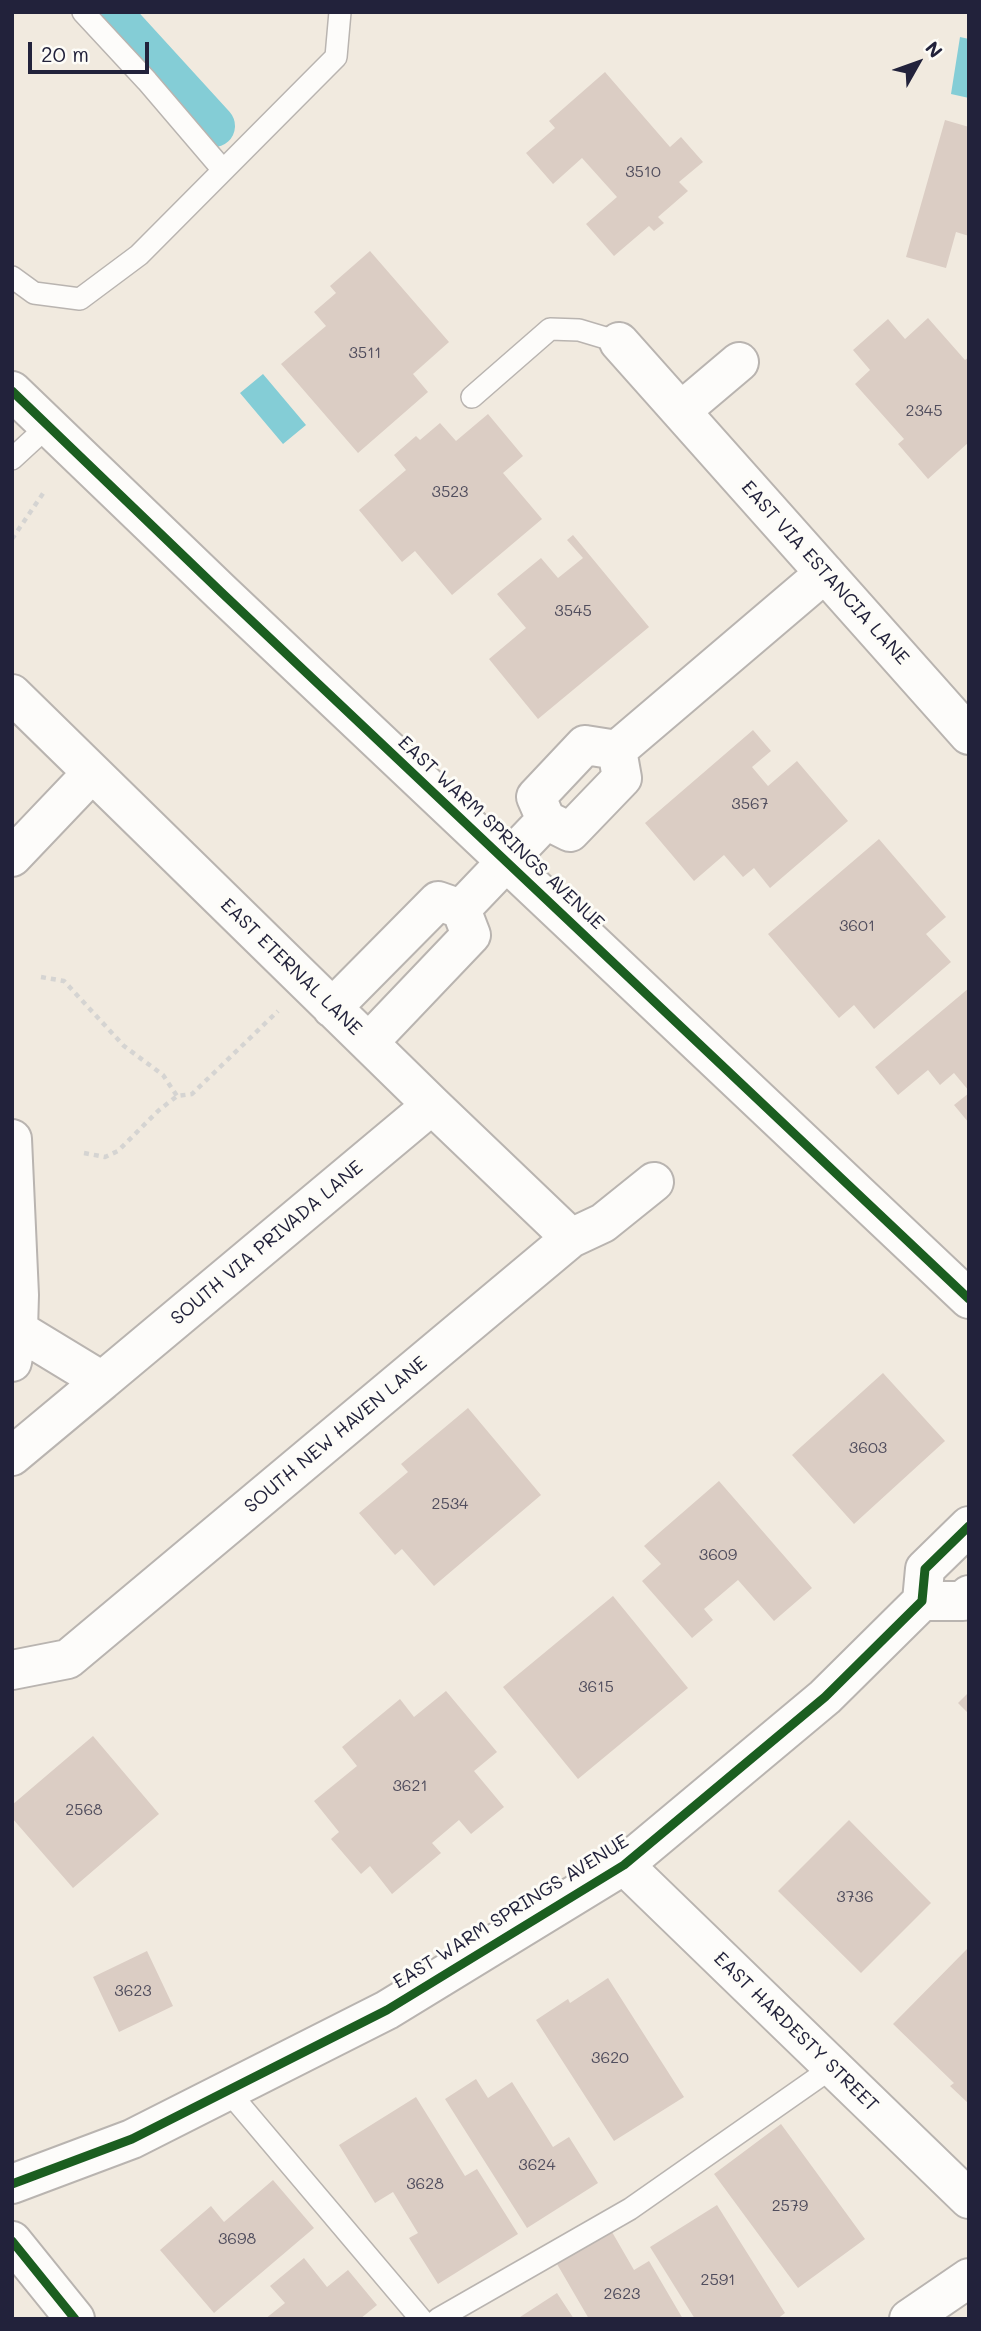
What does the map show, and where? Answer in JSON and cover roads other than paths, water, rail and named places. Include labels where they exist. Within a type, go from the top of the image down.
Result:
[{"type":"street","name":"EAST VIA ESTANCIA LANE","points":[[619,342],[969,735]]},
{"type":"street","points":[[681,411],[739,362]]},
{"type":"street","name":"EAST WARM SPRINGS AVENUE","points":[[12,391],[969,1299]]},
{"type":"street","points":[[461,909],[546,820],[570,832],[622,778],[617,750],[825,573]]},
{"type":"street","name":"EAST ETERNAL LANE","points":[[12,694],[571,1238]]},
{"type":"street","points":[[12,858],[92,773]]},
{"type":"street","points":[[332,1007],[438,901],[461,909],[471,934],[369,1042]]},
{"type":"street","name":"SOUTH VIA PRIVADA LANE","points":[[12,1456],[432,1105]]},
{"type":"street","points":[[12,1139],[15,1346],[102,1381]]},
{"type":"street","name":"SOUTH NEW HAVEN LANE","points":[[12,1670],[68,1659],[571,1238],[603,1223],[654,1182]]},
{"type":"street","points":[[969,1526],[925,1569],[922,1601],[963,1601],[969,1595]]},
{"type":"street","name":"EAST WARM SPRINGS AVENUE","points":[[12,2184],[132,2139],[387,2010],[624,1865],[825,1697],[922,1601]]},
{"type":"street","name":"EAST HARDESTY STREET","points":[[624,1865],[969,2199]]},
{"type":"street","points":[[12,2241],[75,2319]]},
{"type":"street","points":[[909,2319],[969,2278]]},
{"type":"lane","points":[[83,12],[147,81],[223,170]]},
{"type":"lane","points":[[12,277],[34,293],[80,299],[139,255],[336,57],[340,12]]},
{"type":"lane","points":[[472,397],[550,329],[579,330],[619,342]]},
{"type":"lane","points":[[12,459],[50,425]]},
{"type":"lane","points":[[438,2319],[630,2209],[833,2067]]},
{"type":"lane","points":[[228,2091],[421,2319]]},
{"type":"water","points":[[960,37],[969,39],[969,98],[951,94]]},
{"type":"water","points":[[263,374],[306,425],[283,444],[240,393]]},
{"type":"waterway","points":[[110,12],[214,126]]}]
